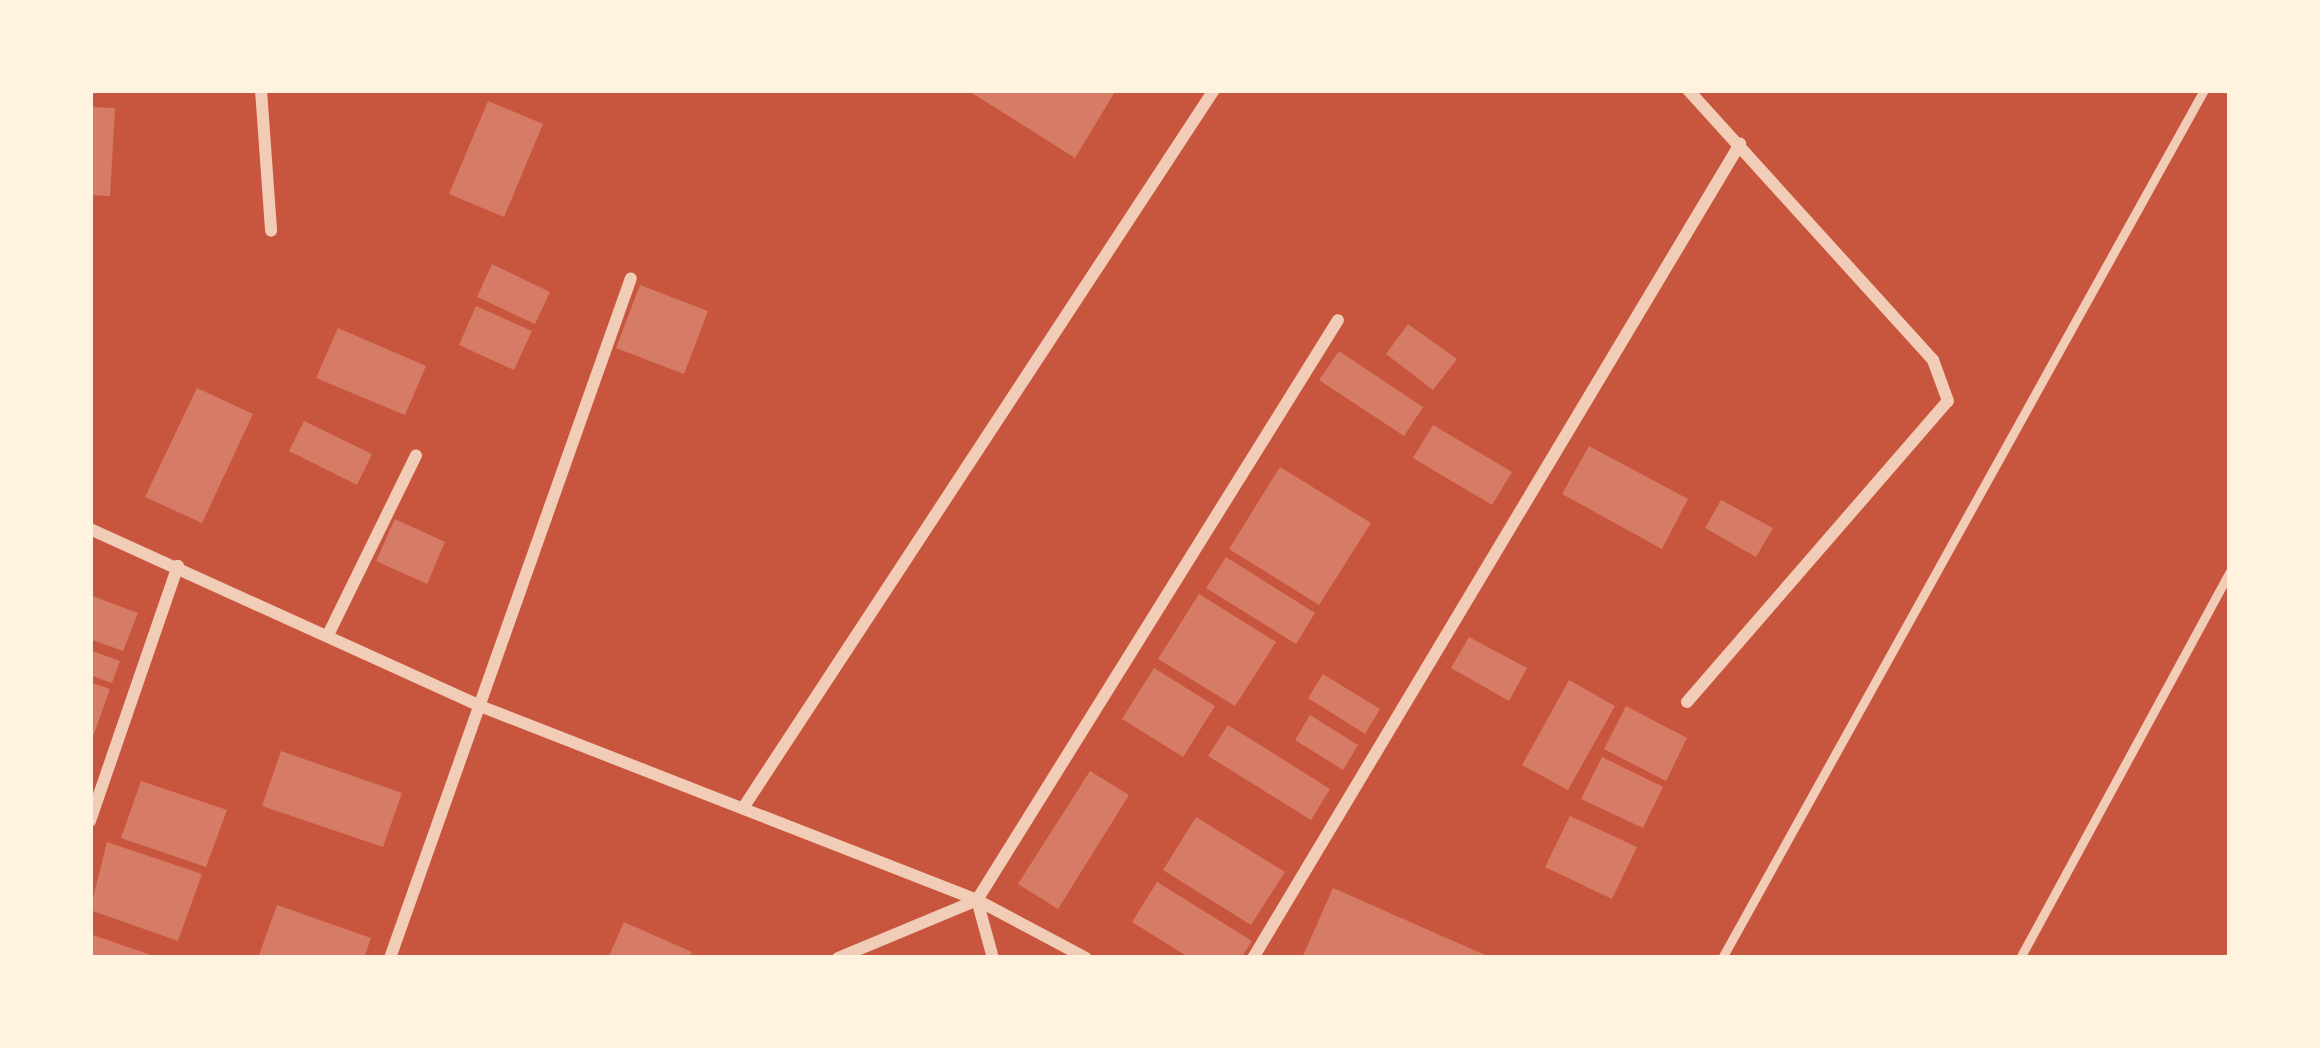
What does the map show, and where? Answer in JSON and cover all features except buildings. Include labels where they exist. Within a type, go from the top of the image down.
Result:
[{"type":"street","points":[[261,90],[271,231]]},
{"type":"street","points":[[745,805],[1214,90]]},
{"type":"street","points":[[1688,90],[1933,360],[1948,401],[1688,702]]},
{"type":"street","points":[[1253,958],[1740,144]]},
{"type":"street","points":[[390,958],[632,278]]},
{"type":"street","points":[[838,958],[977,900],[1338,320]]},
{"type":"street","points":[[328,635],[416,455]]},
{"type":"street","points":[[90,529],[480,706],[745,805],[977,900],[1086,958]]},
{"type":"street","points":[[90,820],[178,566]]},
{"type":"street","points":[[977,900],[993,958]]},
{"type":"lane","points":[[1722,958],[2204,90]]},
{"type":"lane","points":[[2020,958],[2230,572]]}]
